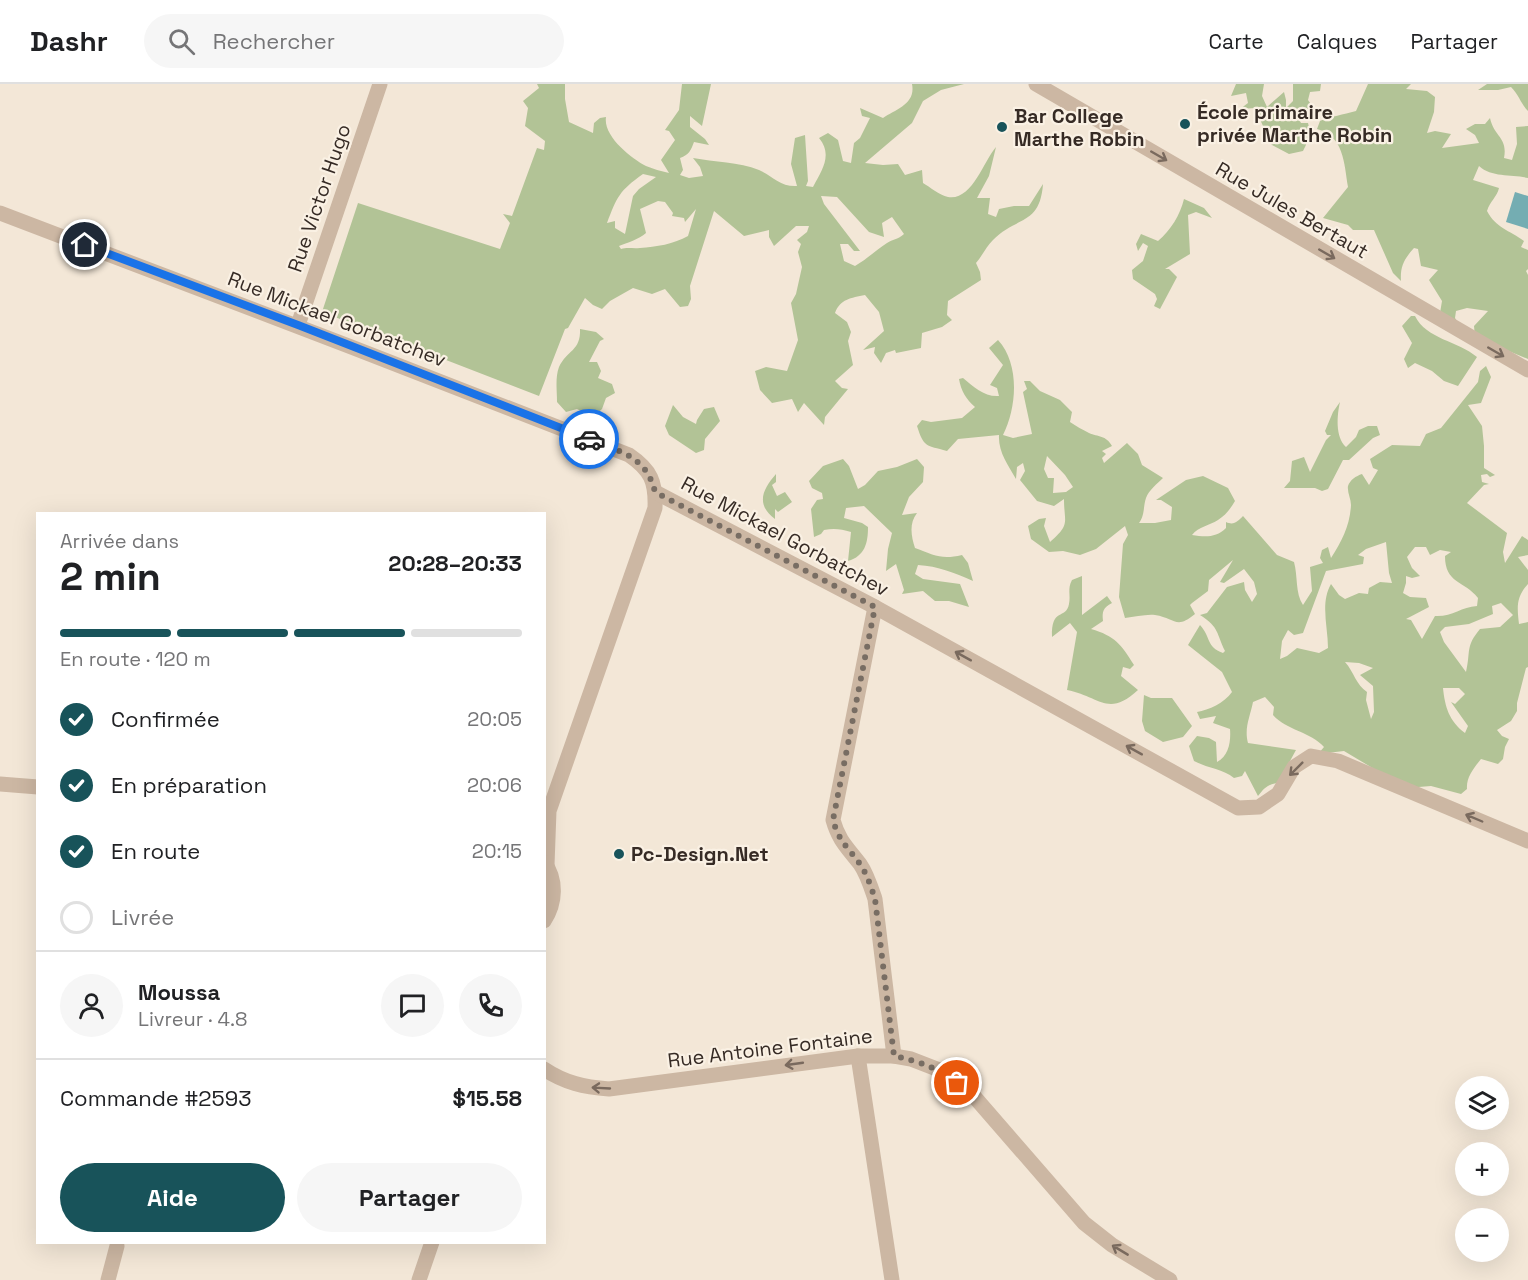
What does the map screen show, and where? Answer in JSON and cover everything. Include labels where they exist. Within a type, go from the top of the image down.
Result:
[{"type":"street","name":"Rue Victor Hugo","points":[[298,325],[380,84]]},
{"type":"street","name":"Rue Jules Bertaut","points":[[1036,84],[1528,370]]},
{"type":"street","name":"Rue Mickael Gorbatchev","points":[[0,213],[298,325],[629,455],[642,464],[647,471],[655,492],[875,607],[1238,808],[1259,807],[1278,794],[1294,767],[1311,756],[1338,761],[1528,841]]},
{"type":"street","points":[[546,918],[550,913],[554,897],[553,880],[546,863],[547,813],[655,508],[655,492]]},
{"type":"street","points":[[875,607],[833,820],[837,835],[860,864],[875,899],[894,1056]]},
{"type":"street","points":[[0,784],[36,787]]},
{"type":"street","points":[[858,1056],[892,1280]]},
{"type":"street","name":"Rue Antoine Fontaine","points":[[546,1070],[561,1080],[585,1087],[609,1089],[858,1056],[894,1056],[911,1059],[942,1071],[972,1094],[1084,1223],[1112,1245],[1170,1280]]},
{"type":"street","points":[[419,1280],[431,1244]]},
{"type":"street","points":[[108,1280],[117,1246]]},
{"type":"green space","points":[[537,84],[565,84],[569,122],[593,133],[594,123],[606,117],[609,132],[619,146],[646,166],[669,173],[661,160],[675,140],[669,131],[665,130],[679,110],[682,84],[711,84],[702,126],[690,116],[690,127],[709,145],[694,142],[689,152],[680,158],[683,170],[680,175],[689,178],[703,176],[693,158],[751,167],[781,183],[797,186],[791,164],[795,138],[805,135],[808,181],[806,186],[813,187],[823,169],[826,156],[819,138],[828,133],[838,140],[843,161],[851,163],[854,143],[860,138],[870,118],[862,116],[860,108],[883,118],[908,101],[912,84],[964,84],[941,90],[923,101],[912,123],[865,163],[898,164],[905,175],[922,170],[923,183],[945,196],[956,197],[970,187],[996,147],[989,176],[977,198],[990,198],[988,214],[996,217],[999,209],[1029,206],[1043,184],[1041,197],[1032,214],[1002,232],[991,243],[976,263],[981,280],[948,301],[947,315],[952,320],[942,327],[922,333],[921,348],[886,353],[881,363],[874,353],[875,347],[863,350],[884,331],[879,312],[865,295],[847,300],[837,308],[835,313],[847,322],[851,332],[848,341],[853,365],[835,381],[842,388],[848,389],[825,417],[824,425],[804,403],[798,412],[792,399],[772,403],[760,390],[755,371],[766,367],[787,371],[798,340],[791,303],[796,294],[802,267],[798,252],[801,244],[797,240],[807,232],[809,226],[796,226],[774,246],[769,237],[769,230],[744,236],[714,211],[690,286],[691,299],[688,306],[680,307],[665,289],[652,294],[633,288],[610,301],[602,309],[585,298],[568,328],[565,329],[539,396],[322,312],[358,203],[500,249],[510,223],[503,214],[512,216],[537,148],[544,150],[545,141],[525,126],[528,108],[523,101],[539,88]],"holes":[[[643,174],[656,177],[633,196],[625,234],[615,228],[615,221],[607,223],[620,195]],[[821,196],[837,197],[869,232],[884,237],[882,223],[892,217],[904,234],[855,266],[844,261],[840,244],[848,244],[854,251],[860,251],[824,204]],[[658,201],[665,202],[673,213],[672,216],[684,218],[685,222],[696,209],[688,236],[659,246],[621,249],[619,246],[646,233],[640,209]]]},
{"type":"green space","points":[[1236,84],[1264,84],[1262,96],[1267,107],[1284,92],[1286,108],[1293,101],[1293,84],[1321,84],[1320,91],[1310,92],[1308,100],[1315,110],[1298,108],[1297,115],[1301,123],[1308,123],[1309,127],[1303,151],[1289,154],[1272,145],[1264,136],[1263,126],[1255,108],[1240,109],[1248,103],[1246,93],[1231,96]]},
{"type":"green space","points":[[1368,84],[1411,84],[1406,89],[1427,91],[1435,97],[1434,112],[1427,133],[1435,131],[1451,134],[1442,148],[1479,143],[1475,135],[1466,129],[1475,124],[1485,124],[1490,118],[1504,146],[1504,158],[1512,160],[1517,144],[1516,127],[1528,126],[1528,178],[1496,174],[1479,166],[1473,180],[1499,188],[1487,211],[1499,225],[1524,241],[1521,247],[1528,250],[1528,269],[1526,271],[1528,275],[1528,359],[1475,337],[1474,326],[1488,311],[1467,308],[1456,311],[1455,318],[1462,329],[1440,313],[1442,301],[1429,280],[1438,270],[1421,266],[1418,249],[1414,248],[1405,260],[1401,271],[1401,281],[1393,273],[1374,230],[1353,230],[1348,225],[1323,218],[1348,187],[1344,160],[1338,144],[1326,133],[1317,129],[1320,121],[1356,111]]},
{"type":"green space","points":[[1487,84],[1528,84],[1528,111],[1511,87],[1498,90],[1478,90]]},
{"type":"green space","points":[[1184,199],[1204,208],[1212,218],[1196,212],[1188,215],[1190,254],[1165,269],[1169,269],[1177,277],[1160,309],[1154,306],[1157,299],[1155,294],[1133,279],[1132,270],[1143,261],[1148,246],[1143,243],[1138,251],[1136,244],[1141,234],[1158,241],[1163,237],[1174,222]]},
{"type":"green space","points":[[1411,316],[1415,316],[1420,324],[1434,335],[1477,357],[1458,386],[1444,381],[1432,371],[1415,363],[1408,368],[1404,359],[1412,343],[1402,326]]},
{"type":"green space","points":[[580,329],[596,332],[604,339],[600,341],[589,362],[597,362],[601,371],[598,378],[612,384],[615,393],[606,398],[602,409],[593,417],[577,409],[566,412],[557,402],[559,367],[576,346]]},
{"type":"green space","points":[[998,340],[1010,361],[1013,373],[1011,412],[1003,435],[1013,438],[1032,434],[1023,392],[1027,389],[1024,381],[1030,381],[1040,391],[1060,400],[1072,412],[1070,422],[1110,442],[1112,446],[1102,451],[1106,454],[1102,458],[1104,463],[1127,443],[1138,454],[1142,465],[1163,478],[1147,495],[1139,523],[1171,520],[1172,507],[1161,500],[1156,500],[1186,480],[1203,476],[1228,488],[1235,501],[1230,509],[1221,518],[1192,535],[1214,535],[1226,528],[1226,522],[1234,523],[1243,516],[1277,555],[1294,562],[1300,600],[1303,605],[1312,591],[1310,567],[1323,563],[1320,558],[1322,550],[1328,547],[1331,558],[1345,533],[1351,503],[1348,488],[1350,482],[1362,474],[1369,485],[1378,470],[1373,468],[1370,459],[1392,445],[1420,446],[1426,434],[1441,428],[1478,382],[1480,371],[1486,366],[1491,377],[1481,403],[1468,405],[1482,426],[1484,468],[1495,475],[1490,477],[1487,474],[1481,475],[1482,482],[1489,484],[1484,485],[1467,503],[1507,533],[1503,552],[1505,563],[1522,536],[1528,540],[1528,555],[1518,557],[1528,570],[1528,584],[1521,593],[1518,607],[1519,624],[1528,622],[1528,667],[1517,703],[1517,711],[1511,721],[1497,730],[1509,739],[1503,759],[1498,764],[1481,759],[1469,777],[1467,789],[1461,794],[1431,786],[1406,788],[1344,751],[1318,754],[1324,747],[1278,720],[1273,715],[1274,707],[1265,697],[1253,702],[1247,727],[1247,738],[1248,743],[1296,750],[1278,783],[1266,787],[1258,796],[1245,771],[1242,776],[1234,778],[1194,761],[1189,746],[1197,736],[1216,742],[1217,762],[1227,752],[1230,729],[1213,723],[1216,716],[1200,719],[1197,712],[1216,705],[1232,692],[1222,672],[1188,645],[1200,625],[1211,645],[1223,653],[1225,651],[1217,631],[1200,615],[1207,613],[1227,587],[1244,582],[1245,590],[1252,602],[1257,594],[1254,582],[1244,569],[1224,583],[1220,582],[1233,560],[1209,580],[1208,591],[1190,605],[1195,614],[1189,619],[1175,622],[1162,616],[1152,615],[1125,618],[1119,597],[1123,544],[1128,535],[1125,526],[1096,549],[1080,555],[1063,551],[1049,552],[1031,539],[1028,526],[1039,519],[1046,518],[1044,526],[1050,542],[1061,531],[1065,523],[1064,499],[1054,506],[1037,501],[1020,480],[1025,471],[1023,463],[1017,467],[1016,479],[1010,469],[1002,453],[999,435],[958,439],[947,451],[934,448],[924,442],[917,426],[922,420],[931,422],[962,418],[975,407],[964,395],[959,379],[963,378],[984,393],[999,396],[997,388],[990,385],[1003,365],[989,348]],"holes":[[[1047,456],[1073,487],[1066,492],[1053,493],[1054,478],[1048,478],[1044,469]],[[1386,542],[1392,583],[1380,582],[1369,588],[1368,594],[1359,593],[1345,599],[1331,584],[1325,607],[1328,648],[1319,653],[1297,648],[1280,659],[1282,641],[1288,630],[1294,635],[1303,633],[1326,571],[1363,564],[1364,557],[1358,555],[1366,549]],[[1415,547],[1426,547],[1430,555],[1440,550],[1451,552],[1445,556],[1448,572],[1456,581],[1473,592],[1478,598],[1477,606],[1435,616],[1422,639],[1411,620],[1406,619],[1429,607],[1426,598],[1410,597],[1403,593],[1406,576],[1412,578],[1420,576],[1412,568],[1407,557]],[[1501,603],[1513,615],[1500,627],[1480,629],[1475,635],[1470,645],[1466,672],[1444,642],[1440,632],[1445,627],[1469,624],[1493,614],[1492,606]],[[1345,662],[1359,663],[1373,668],[1360,675],[1373,686],[1374,712],[1371,719],[1366,700],[1367,692],[1360,686]],[[1443,688],[1459,688],[1465,694],[1455,704],[1451,702],[1468,726],[1465,733],[1452,718],[1445,701]]]},
{"type":"green space","points":[[1340,402],[1338,432],[1346,447],[1356,437],[1359,430],[1368,426],[1377,426],[1380,435],[1373,438],[1349,460],[1343,460],[1328,489],[1322,491],[1315,488],[1284,488],[1290,481],[1292,461],[1304,457],[1310,472],[1326,440],[1331,435],[1327,435],[1325,431]]},
{"type":"green space","points":[[673,405],[683,417],[696,424],[704,409],[714,407],[720,421],[705,439],[704,450],[696,453],[669,435],[665,426]]},
{"type":"green space","points":[[843,459],[849,466],[858,489],[878,471],[917,459],[924,467],[923,482],[909,497],[902,515],[917,513],[912,530],[915,548],[943,557],[962,555],[968,563],[973,581],[946,570],[918,565],[915,574],[923,579],[960,584],[969,607],[949,601],[935,601],[923,591],[902,594],[904,590],[896,564],[886,571],[892,533],[864,506],[846,508],[844,518],[868,527],[864,548],[854,559],[848,561],[851,532],[828,529],[814,537],[811,509],[817,500],[823,499],[822,493],[812,488],[809,481],[823,466]]},
{"type":"green space","points":[[776,474],[776,482],[772,485],[777,496],[785,492],[792,502],[778,512],[775,509],[775,519],[765,508],[763,496]]},
{"type":"green space","points":[[1082,576],[1082,615],[1107,596],[1112,603],[1104,610],[1103,621],[1091,629],[1117,642],[1134,665],[1130,669],[1123,667],[1121,676],[1138,690],[1119,703],[1103,703],[1067,690],[1077,632],[1070,623],[1052,637],[1052,628],[1056,618],[1067,609],[1072,580]]},
{"type":"green space","points":[[1144,695],[1151,698],[1172,698],[1192,726],[1183,737],[1163,742],[1145,731],[1142,721]]},
{"type":"water","points":[[1515,192],[1528,196],[1528,229],[1506,222]]},
{"type":"way so far","points":[[589,439],[629,455],[642,464],[651,477],[655,492],[875,607],[833,820],[837,835],[860,864],[875,899],[894,1056],[911,1059],[942,1071],[957,1083]]},
{"type":"place","name":"École primaire privée Marthe Robin","points":[[1185,124]]},
{"type":"place","name":"Bar College Marthe Robin","points":[[1002,127]]},
{"type":"place","name":"Pc-Design.Net","points":[[619,854]]},
{"type":"route","points":[[85,245],[298,325],[589,439]]}]
